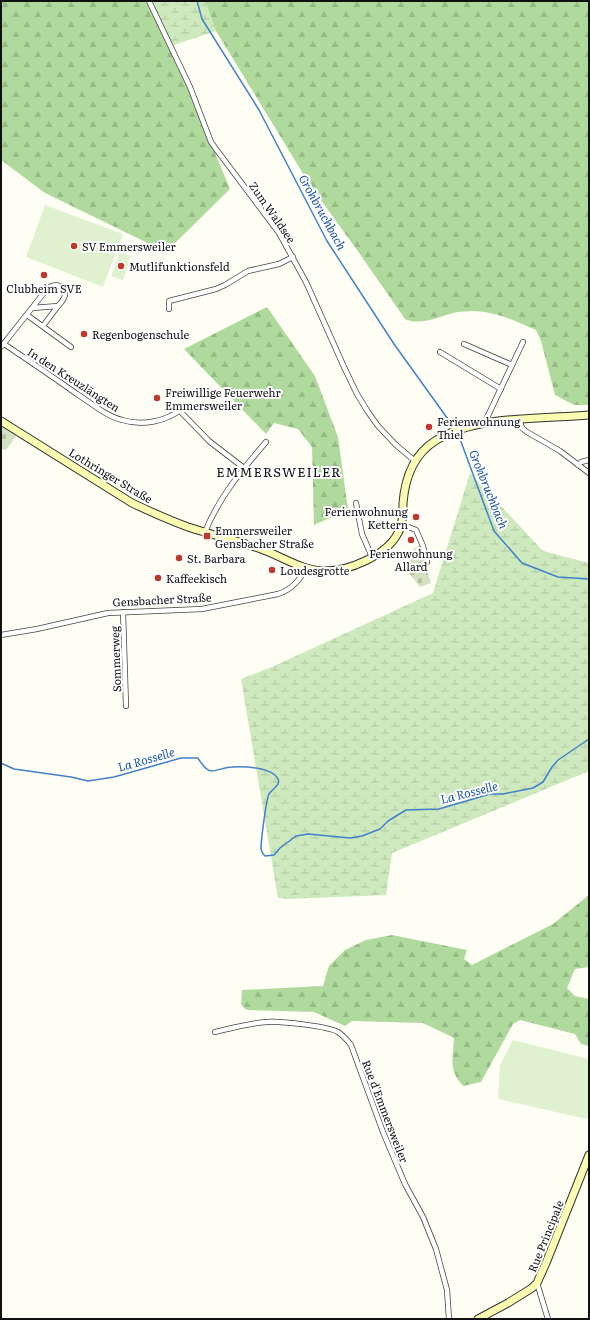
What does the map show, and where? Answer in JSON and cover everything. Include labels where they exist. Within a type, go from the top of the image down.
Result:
[{"type":"main road","points":[[306,568],[315,571],[332,571],[349,567],[372,557],[389,545],[399,531],[401,524],[405,483],[411,467],[428,446],[439,439],[456,432],[484,424],[589,415]]},
{"type":"main road","name":"Lothringer Straße","points":[[1,421],[132,503],[172,521],[260,549],[306,568]]},
{"type":"main road","name":"Rue Principale","points":[[478,1319],[508,1303],[532,1288],[537,1283],[589,1155]]},
{"type":"street","name":"Zum Waldsee","points":[[149,1],[190,87],[211,142],[280,232],[316,303],[357,394],[378,426],[396,445],[415,461]]},
{"type":"street","points":[[169,309],[169,301],[216,289],[248,271],[279,264],[293,257]]},
{"type":"street","name":"In den Kreuzlängten","points":[[43,326],[64,299],[64,289],[61,286],[51,286],[47,289],[2,345],[102,411],[121,420],[140,423],[148,422],[166,418],[181,410],[209,441],[244,468]]},
{"type":"street","points":[[32,308],[58,306]]},
{"type":"street","points":[[27,315],[70,347]]},
{"type":"street","points":[[484,424],[523,342]]},
{"type":"street","points":[[464,344],[512,365]]},
{"type":"street","points":[[440,352],[501,389]]},
{"type":"street","points":[[519,420],[522,428],[527,432],[544,441],[589,473]]},
{"type":"street","points":[[205,532],[214,510],[227,490],[266,442]]},
{"type":"street","points":[[578,465],[581,462],[589,460]]},
{"type":"street","points":[[356,503],[362,534],[372,557]]},
{"type":"street","points":[[401,524],[416,530],[423,546],[427,562]]},
{"type":"street","name":"Gensbacher Straße","points":[[1,635],[37,629],[108,613],[202,609],[278,594],[285,592],[297,582],[306,568]]},
{"type":"street","name":"Sommerweg","points":[[123,612],[126,706]]},
{"type":"street","name":"Rue d'Emmersweiler","points":[[215,1032],[272,1021],[327,1028],[337,1032],[347,1039],[351,1045],[383,1132],[402,1177],[423,1217],[436,1249],[447,1290],[448,1319]]},
{"type":"street","points":[[537,1283],[548,1319]]},
{"type":"green space","points":[[1,1],[152,1],[230,189],[166,252],[45,193],[1,160]]},
{"type":"green space","points":[[152,1],[205,1],[216,31],[171,46]]},
{"type":"green space","points":[[205,1],[589,1],[589,405],[574,405],[555,395],[541,341],[536,330],[505,317],[480,311],[457,312],[435,319],[416,322],[405,319],[310,185],[216,31]]},
{"type":"green space","name":"SV Emmersweiler","points":[[45,205],[123,234],[103,287],[26,257]]},
{"type":"green space","name":"Mutlifunktionsfeld","points":[[120,252],[131,256],[123,280],[111,276]]},
{"type":"green space","points":[[267,307],[315,376],[338,437],[348,510],[314,525],[312,447],[298,429],[274,423],[266,434],[184,349]]},
{"type":"green space","points":[[1,427],[16,436],[6,450],[1,449]]},
{"type":"green space","points":[[470,473],[543,551],[589,563],[589,771],[392,853],[386,895],[288,899],[278,898],[241,679],[274,666],[433,593]]},
{"type":"green space","points":[[419,545],[431,583],[420,587],[407,571],[411,569],[404,557]]},
{"type":"green space","points":[[589,895],[589,967],[575,969],[567,988],[575,996],[589,999],[589,1046],[581,1044],[575,1034],[520,1020],[513,1024],[481,1082],[463,1086],[455,1075],[452,1064],[454,1038],[423,1023],[352,1021],[345,1026],[314,1012],[248,1010],[241,1004],[242,990],[323,986],[329,966],[345,950],[366,940],[392,935],[467,950],[464,959],[472,965],[553,924]]},
{"type":"green space","points":[[513,1040],[589,1059],[589,1114],[587,1119],[498,1099],[500,1065]]},
{"type":"waterway","name":"Grohbruchbach","points":[[197,1],[202,19],[259,110],[327,241],[394,344],[450,422]]},
{"type":"waterway","name":"Grohbruchbach","points":[[460,439],[494,531],[522,563],[558,577],[589,579]]},
{"type":"waterway","name":"La Rosselle","points":[[1,763],[14,769],[71,777],[88,781],[114,777],[181,758],[198,758],[205,768],[211,771],[229,767],[250,767],[270,772],[275,775],[279,781],[269,794],[266,804],[261,848],[265,856],[274,855],[280,848],[296,836],[308,834],[350,838],[362,836],[380,829],[388,821],[406,810],[439,809],[490,794],[503,794],[533,788],[543,782],[558,760],[589,739]]},
{"type":"place","name":"SV Emmersweiler","points":[[74,246]]},
{"type":"place","name":"Mutlifunktionsfeld","points":[[121,266]]},
{"type":"place","name":"Clubheim SVE","points":[[44,275]]},
{"type":"place","name":"Regenbogenschule","points":[[84,334]]},
{"type":"place","name":"Freiwillige Feuerwehr Emmersweiler","points":[[157,398]]},
{"type":"place","name":"Ferienwohnung Thiel","points":[[429,427]]},
{"type":"place","name":"Ferienwohnung Kettern","points":[[416,517]]},
{"type":"place","name":"Emmersweiler Gensbacher Straße","points":[[207,536]]},
{"type":"place","name":"Ferienwohnung Allard","points":[[411,540]]},
{"type":"place","name":"St. Barbara","points":[[179,558]]},
{"type":"place","name":"Loudesgrotte","points":[[272,570]]},
{"type":"place","name":"Kaffeekisch","points":[[158,578]]},
{"type":"district","name":"EMMERSWEILER","points":[[279,471]]}]
